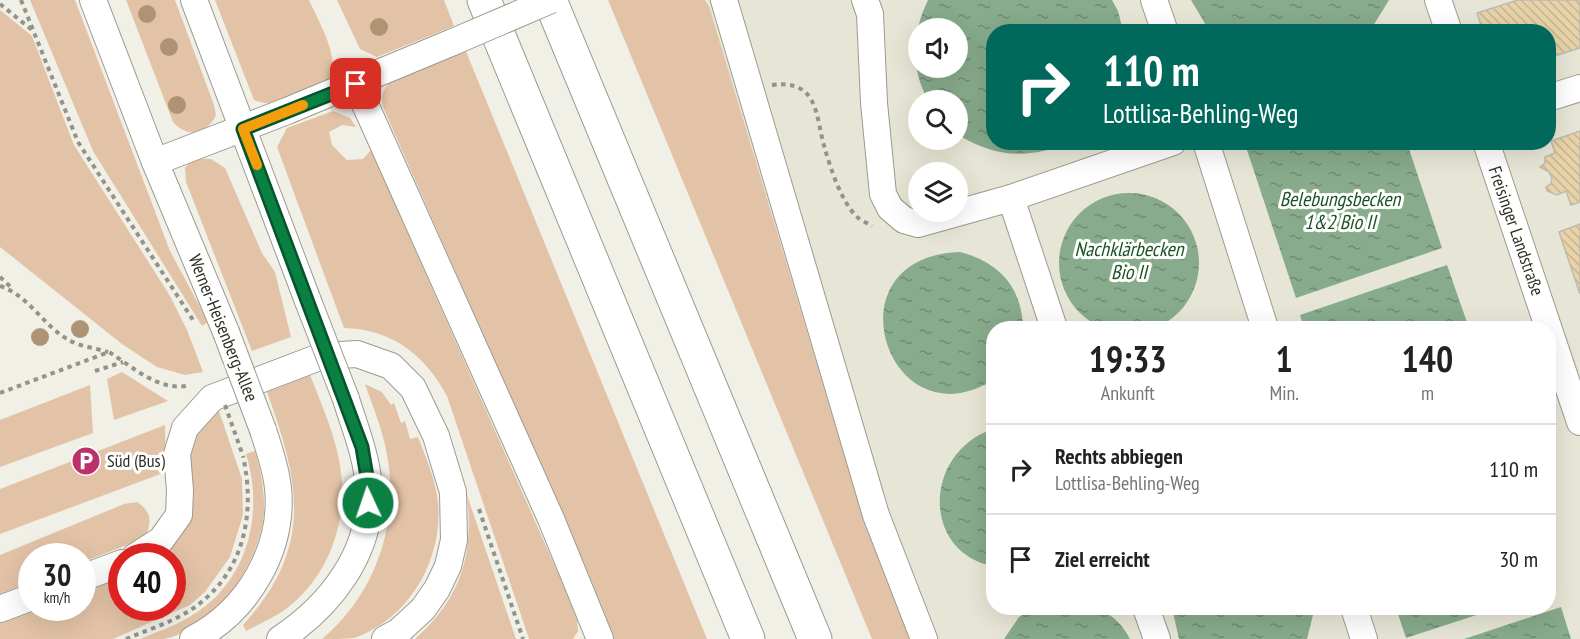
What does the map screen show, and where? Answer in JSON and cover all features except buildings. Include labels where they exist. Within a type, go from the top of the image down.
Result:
[{"type":"highway","points":[[483,0],[748,639]]},
{"type":"highway","points":[[551,0],[815,639]]},
{"type":"street","name":"Werner-Heisenberg-Allee","points":[[93,0],[155,162],[226,332],[263,430],[278,487],[278,518],[270,549],[256,581],[228,616],[194,639]]},
{"type":"street","points":[[194,0],[346,399],[362,447],[369,489],[367,517],[361,543],[331,597],[306,622],[279,639]]},
{"type":"street","points":[[155,162],[356,84],[551,0]]},
{"type":"street","points":[[724,0],[876,515],[924,639]]},
{"type":"street","points":[[865,0],[870,14],[874,103],[883,194],[890,208],[904,220],[918,224],[1011,198],[1150,150]]},
{"type":"street","points":[[1154,0],[1162,24]]},
{"type":"street","points":[[1438,0],[1446,24]]},
{"type":"street","points":[[356,84],[551,519],[600,639]]},
{"type":"street","points":[[1556,96],[1580,88]]},
{"type":"street","points":[[1209,150],[1263,321]]},
{"type":"street","name":"Freisinger Landstraße","points":[[1489,150],[1546,321]]},
{"type":"street","points":[[1011,198],[1052,321]]},
{"type":"street","name":"Freisinger Landstraße","points":[[1556,351],[1580,422]]},
{"type":"street","points":[[156,543],[179,515],[180,490],[177,454],[185,428],[212,398],[322,356],[357,354],[391,366],[413,388],[436,436],[453,492],[454,540],[448,566],[437,589],[423,609],[398,633],[385,639]]},
{"type":"street","points":[[0,609],[18,602]]},
{"type":"street","points":[[1148,615],[1157,639]]},
{"type":"street","points":[[1356,615],[1364,639]]},
{"type":"path","points":[[21,0],[78,142],[198,328]]},
{"type":"path","points":[[0,4],[33,31]]},
{"type":"path","points":[[751,91],[789,83],[806,94],[818,111],[824,148],[841,191],[856,217],[875,227]]},
{"type":"path","points":[[0,277],[49,326],[68,340],[109,352],[157,383],[179,388],[200,382]]},
{"type":"path","points":[[0,286],[14,290]]},
{"type":"path","points":[[0,393],[109,352]]},
{"type":"path","points":[[95,371],[123,361]]},
{"type":"path","points":[[126,639],[189,611],[208,597],[237,558],[248,514],[249,492],[243,456]]},
{"type":"path","points":[[478,505],[523,639]]},
{"type":"shaded area","points":[[30,0],[75,0],[170,251],[208,322],[202,326],[93,151]]},
{"type":"shaded area","points":[[126,0],[175,0],[214,105],[216,115],[202,130],[185,131],[173,122]]},
{"type":"shaded area","points":[[215,0],[309,0],[324,31],[332,56],[333,67],[330,77],[321,87],[281,102],[266,103],[254,100]]},
{"type":"shaded area","points":[[337,0],[444,0],[454,26],[377,57],[360,49]]},
{"type":"shaded area","points":[[608,0],[705,0],[709,6],[856,494],[916,639],[872,639]]},
{"type":"shaded area","points":[[707,0],[1580,0],[1580,639],[916,639],[856,494]]},
{"type":"shaded area","points":[[0,10],[32,36],[74,145],[170,296],[187,330],[203,372],[185,375],[157,367],[122,344],[0,247]]},
{"type":"shaded area","points":[[465,49],[707,639],[613,639],[562,515],[383,107],[384,92],[393,80]]},
{"type":"shaded area","points":[[333,111],[350,118],[356,127],[342,125],[329,132],[332,145],[347,160],[363,159],[371,150],[577,616],[578,631],[573,639],[529,639],[447,396],[438,381],[417,357],[392,339],[377,333],[344,328],[277,147],[287,128]]},
{"type":"shaded area","points":[[193,158],[211,159],[225,168],[262,253],[275,272],[291,337],[252,351],[186,182],[185,168]]},
{"type":"shaded area","points":[[122,372],[168,401],[114,420],[107,379]]},
{"type":"shaded area","points":[[310,375],[327,418],[339,460],[342,502],[339,524],[328,556],[307,589],[294,603],[281,612],[246,631],[243,625],[266,596],[281,568],[290,541],[294,513],[293,485],[287,456],[267,392]]},
{"type":"shaded area","points":[[365,384],[382,392],[391,405],[394,403],[401,423],[405,421],[410,439],[418,437],[437,494],[438,524],[435,545],[418,585],[391,617],[374,629],[354,638],[322,639],[341,621],[356,601],[379,556],[386,532],[390,506],[387,455]]},
{"type":"shaded area","points":[[90,385],[93,433],[0,467],[0,420]]},
{"type":"shaded area","points":[[219,411],[242,479],[243,515],[230,557],[205,592],[186,607],[186,543],[172,543],[179,526],[192,445],[202,426]]},
{"type":"shaded area","points":[[165,425],[166,472],[0,534],[0,489]]},
{"type":"shaded area","points":[[255,451],[262,482],[264,514],[260,533],[244,573],[231,592],[200,623],[182,633],[163,639],[140,639],[186,621],[210,602],[226,585],[238,566],[247,545],[252,523],[251,477],[246,454]]},
{"type":"shaded area","points":[[467,495],[516,639],[415,639],[444,608],[461,574],[468,537]]},
{"type":"shaded area","points":[[137,502],[146,509],[150,522],[145,538],[132,543],[108,543],[108,552],[96,557],[96,543],[29,543],[124,504]]},
{"type":"shaded area","points":[[18,548],[18,587],[0,594],[0,555]]},
{"type":"shaded area","points":[[108,579],[108,621],[154,621],[113,639],[0,639],[0,620],[18,613],[18,621],[96,621],[96,584]]},
{"type":"water","points":[[928,0],[1112,0],[1118,11],[1121,24],[986,24],[986,148],[968,140],[968,90],[923,90],[919,78],[968,78],[968,18],[921,18]]},
{"type":"water","points":[[1191,0],[1389,0],[1374,24],[1205,24]]},
{"type":"water","points":[[992,150],[1047,150],[1026,154]]},
{"type":"water","name":"Belebungsbecken 1&2 Bio II","points":[[1247,150],[1409,150],[1442,248],[1296,298]]},
{"type":"water","name":"Nachklärbecken Bio II","points":[[1115,194],[1143,194],[1168,205],[1179,213],[1187,224],[1198,249],[1198,277],[1194,290],[1179,313],[1168,321],[1090,321],[1079,313],[1071,302],[1060,277],[1060,249],[1071,224],[1079,213],[1090,205]]},
{"type":"water","points":[[960,252],[973,256],[996,269],[1012,287],[1021,310],[1022,321],[986,321],[986,383],[956,394],[924,388],[901,370],[886,342],[884,312],[894,283],[919,261]]},
{"type":"water","points":[[1447,265],[1467,321],[1302,321],[1300,315]]},
{"type":"water","points":[[986,433],[986,563],[970,557],[953,542],[943,523],[940,502],[943,479],[953,459],[970,441]]},
{"type":"water","points":[[1561,607],[1571,639],[1464,639],[1537,615],[1556,615],[1556,609]]},
{"type":"water","points":[[1022,615],[1109,615],[1130,639],[1004,639]]},
{"type":"water","points":[[1174,615],[1313,615],[1307,639],[1179,639]]},
{"type":"water","points":[[1398,615],[1477,615],[1406,638]]},
{"type":"slow traffic","points":[[257,165],[243,129],[303,105]]},
{"type":"place","name":"Süd (Bus)","points":[[86,461]]},
{"type":"route","points":[[356,84],[243,129],[346,399],[362,447],[369,489],[368,503]]}]
